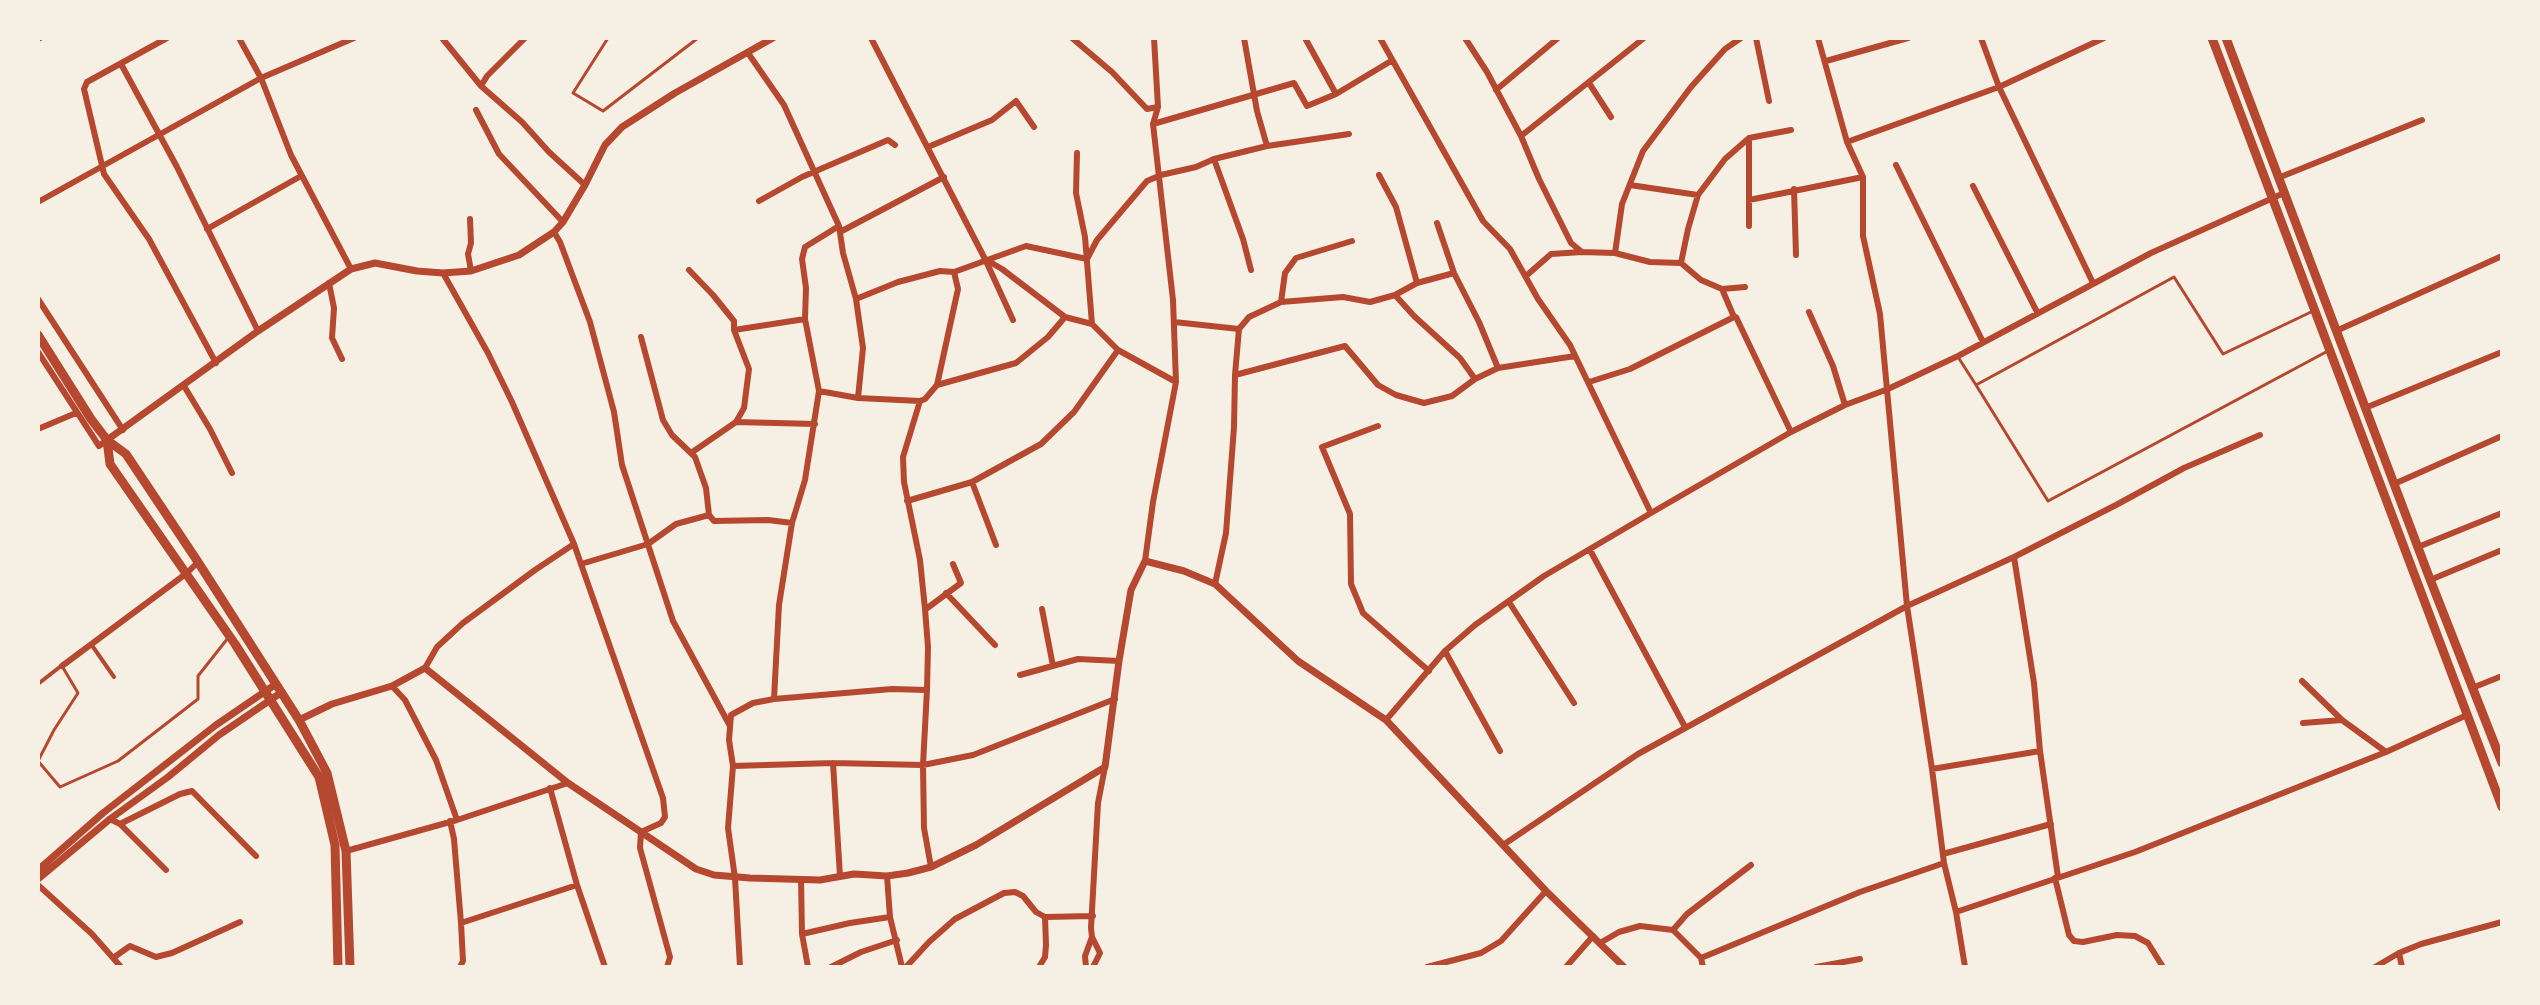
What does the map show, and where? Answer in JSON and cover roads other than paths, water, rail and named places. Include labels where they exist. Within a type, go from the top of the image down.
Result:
[{"type":"main road","points":[[2212,38],[2502,807]]},
{"type":"main road","points":[[2226,38],[2502,763]]},
{"type":"main road","points":[[38,335],[91,419],[107,440],[126,454],[198,562],[299,720],[327,773],[346,851],[343,937],[338,967]]},
{"type":"main road","points":[[2350,405],[2364,405]]},
{"type":"main road","points":[[107,440],[110,464],[229,635],[319,777],[335,845],[343,937],[350,967]]},
{"type":"street","points":[[167,38],[87,82],[84,89],[102,169],[149,239],[216,363]]},
{"type":"street","points":[[239,38],[261,78],[301,176],[351,269]]},
{"type":"street","points":[[38,202],[261,78],[354,38]]},
{"type":"street","points":[[442,38],[481,86],[585,185]]},
{"type":"street","points":[[481,86],[525,38]]},
{"type":"street","points":[[38,352],[99,446],[258,331],[351,269],[375,263],[417,271],[471,271],[519,255],[554,232],[563,222],[605,145],[622,127],[773,38]]},
{"type":"street","points":[[871,38],[944,177],[1013,320]]},
{"type":"street","points":[[1072,38],[1112,72],[1147,109],[1158,107]]},
{"type":"street","points":[[1086,967],[1085,956],[1092,937],[1098,803],[1119,661],[1131,590],[1145,561],[1176,382],[1161,175],[1153,124],[1158,107],[1154,38]]},
{"type":"street","points":[[1244,38],[1267,146]]},
{"type":"street","points":[[1305,38],[1336,94]]},
{"type":"street","points":[[1380,38],[1483,221],[1510,249],[1575,356],[1651,513]]},
{"type":"street","points":[[1465,38],[1521,136],[1571,243],[1582,252]]},
{"type":"street","points":[[1496,90],[1558,38]]},
{"type":"street","points":[[1521,136],[1644,38]]},
{"type":"street","points":[[1615,253],[1622,204],[1643,151],[1725,49],[1741,38]]},
{"type":"street","points":[[1756,38],[1769,101]]},
{"type":"street","points":[[1818,38],[1847,142],[1863,177],[1863,236],[1880,314],[1907,606],[1944,863],[1965,967]]},
{"type":"street","points":[[1826,61],[1908,38]]},
{"type":"street","points":[[1981,38],[1999,87],[2093,283]]},
{"type":"street","points":[[1847,142],[1999,87],[2104,38]]},
{"type":"street","points":[[748,53],[784,105],[840,229],[843,253],[856,299],[863,348],[858,398]]},
{"type":"street","points":[[1153,124],[1294,83],[1307,106],[1336,94],[1391,61]]},
{"type":"street","points":[[121,64],[258,331]]},
{"type":"street","points":[[1589,83],[1611,117]]},
{"type":"street","points":[[928,147],[992,120],[1016,101],[1034,127]]},
{"type":"street","points":[[476,110],[499,154],[563,222]]},
{"type":"street","points":[[2278,178],[2422,120]]},
{"type":"street","points":[[1681,263],[1698,195],[1725,159],[1749,138],[1791,130]]},
{"type":"street","points":[[1087,259],[1097,240],[1147,181],[1267,146],[1349,134]]},
{"type":"street","points":[[1749,138],[1749,226]]},
{"type":"street","points":[[759,201],[815,171],[888,140],[895,145]]},
{"type":"street","points":[[1077,153],[1076,193],[1087,259],[1092,324]]},
{"type":"street","points":[[1214,159],[1251,270]]},
{"type":"street","points":[[1896,165],[1983,342]]},
{"type":"street","points":[[1379,175],[1396,207],[1417,283]]},
{"type":"street","points":[[207,229],[301,176]]},
{"type":"street","points":[[774,699],[779,605],[792,523],[805,480],[819,391],[805,319],[806,288],[802,259],[805,247],[944,177]]},
{"type":"street","points":[[1749,200],[1863,177]]},
{"type":"street","points":[[1630,185],[1698,195]]},
{"type":"street","points":[[1973,186],[2037,312]]},
{"type":"street","points":[[1794,189],[1796,255]]},
{"type":"street","points":[[1386,720],[1445,651],[1475,625],[1544,576],[1651,513],[1791,432],[1958,356],[2195,231],[2284,193]]},
{"type":"street","points":[[470,219],[468,254],[471,271]]},
{"type":"street","points":[[1437,223],[1454,273],[1498,368]]},
{"type":"street","points":[[554,232],[590,322],[614,412],[622,465],[673,621],[730,726]]},
{"type":"street","points":[[1281,302],[1285,273],[1296,258],[1352,241]]},
{"type":"street","points":[[856,299],[898,282],[940,271],[954,272],[1026,246],[1087,259]]},
{"type":"street","points":[[1526,276],[1551,254],[1615,253],[1650,262],[1681,263],[1701,280],[1722,289],[1745,287]]},
{"type":"street","points":[[2336,331],[2502,256]]},
{"type":"street","points":[[985,259],[1065,317],[1092,324],[1118,350],[1176,382]]},
{"type":"street","points":[[689,270],[734,321],[734,330],[749,369],[744,408],[736,422],[691,453]]},
{"type":"street","points":[[819,391],[858,398],[925,399],[937,385],[958,289],[954,272]]},
{"type":"street","points":[[443,273],[512,402],[574,544],[666,808],[661,823],[641,832]]},
{"type":"street","points":[[1215,584],[1226,533],[1239,329],[1249,317],[1281,302],[1343,297],[1370,302],[1395,295],[1417,283],[1454,273]]},
{"type":"street","points":[[329,283],[334,308],[332,338],[342,359]]},
{"type":"street","points":[[1722,289],[1791,432]]},
{"type":"street","points":[[1395,295],[1460,358],[1475,379]]},
{"type":"street","points":[[38,299],[123,430]]},
{"type":"street","points":[[1809,312],[1833,366],[1845,405]]},
{"type":"street","points":[[937,385],[1016,363],[1048,337],[1065,317]]},
{"type":"street","points":[[1589,382],[1630,369],[1734,317]]},
{"type":"street","points":[[734,330],[805,319]]},
{"type":"street","points":[[1174,322],[1239,329]]},
{"type":"street","points":[[641,337],[663,420],[672,435],[695,457],[706,488],[709,515],[714,521],[792,523]]},
{"type":"street","points":[[1235,375],[1345,346],[1378,385],[1396,395],[1424,403],[1452,396],[1475,379],[1498,368],[1575,356]]},
{"type":"street","points":[[907,501],[972,482],[1041,444],[1074,412],[1118,350]]},
{"type":"street","points":[[2364,405],[2502,352]]},
{"type":"street","points":[[184,386],[232,473]]},
{"type":"street","points":[[920,401],[903,457],[907,501],[920,560],[928,647],[923,765],[924,828],[931,867]]},
{"type":"street","points":[[38,429],[76,413]]},
{"type":"street","points":[[736,422],[815,424]]},
{"type":"street","points":[[1378,426],[1322,447],[1350,514],[1351,584],[1363,613],[1429,671]]},
{"type":"street","points":[[1503,845],[1638,754],[1907,606],[2014,557],[2184,468],[2260,435]]},
{"type":"street","points":[[2394,484],[2502,436]]},
{"type":"street","points":[[972,482],[996,545]]},
{"type":"street","points":[[2418,547],[2502,513]]},
{"type":"street","points":[[581,564],[648,544],[676,524],[709,515]]},
{"type":"street","points":[[299,720],[332,704],[392,686],[425,668],[437,647],[463,623],[574,544]]},
{"type":"street","points":[[1590,550],[1685,727]]},
{"type":"street","points":[[2430,580],[2502,550]]},
{"type":"street","points":[[2014,557],[2034,683],[2056,877],[2069,935],[2074,941],[2083,942],[2117,935],[2135,936],[2148,943],[2163,967]]},
{"type":"street","points":[[1145,561],[1184,571],[1215,584],[1298,661],[1386,720],[1546,891],[1624,967]]},
{"type":"street","points":[[38,684],[198,562]]},
{"type":"street","points":[[925,609],[961,583],[953,564]]},
{"type":"street","points":[[946,593],[995,645]]},
{"type":"street","points":[[1509,602],[1574,703]]},
{"type":"street","points":[[1042,609],[1053,666]]},
{"type":"street","points":[[91,644],[114,677]]},
{"type":"street","points":[[1445,651],[1500,751]]},
{"type":"street","points":[[1020,675],[1078,659],[1119,661]]},
{"type":"street","points":[[425,668],[568,783],[696,869],[735,878],[820,880],[854,874],[887,876],[931,867],[976,845],[1105,767]]},
{"type":"street","points":[[2472,688],[2502,676]]},
{"type":"street","points":[[2302,681],[2342,720],[2386,752]]},
{"type":"street","points":[[392,686],[405,700],[436,760],[453,820],[463,956],[460,967]]},
{"type":"street","points":[[38,870],[103,813],[216,725],[265,691],[279,688]]},
{"type":"street","points":[[121,967],[38,882],[110,819],[221,734],[270,702],[279,688]]},
{"type":"street","points":[[740,967],[735,878],[728,828],[733,766],[729,740],[731,715],[753,703],[774,699],[892,689],[927,690]]},
{"type":"street","points":[[733,766],[833,763],[923,765],[973,755],[1115,699]]},
{"type":"street","points":[[1956,912],[2135,852],[2386,752],[2467,715]]},
{"type":"street","points":[[2303,723],[2342,720]]},
{"type":"street","points":[[1932,769],[2040,751]]},
{"type":"street","points":[[833,763],[840,876]]},
{"type":"street","points":[[346,851],[568,783]]},
{"type":"street","points":[[550,788],[577,885],[605,967]]},
{"type":"street","points":[[120,824],[192,791],[256,856]]},
{"type":"street","points":[[110,819],[120,824],[166,870]]},
{"type":"street","points":[[1943,854],[2051,824]]},
{"type":"street","points":[[641,832],[643,866],[670,957],[667,967]]},
{"type":"street","points":[[1701,958],[1860,892],[1944,863]]},
{"type":"street","points":[[1673,930],[1687,914],[1751,865]]},
{"type":"street","points":[[887,876],[890,917],[904,967]]},
{"type":"street","points":[[801,879],[802,934],[808,967]]},
{"type":"street","points":[[461,923],[577,885]]},
{"type":"street","points":[[1427,967],[1481,953],[1501,941],[1546,891]]},
{"type":"street","points":[[904,967],[955,919],[1004,893],[1015,892],[1023,896],[1036,912],[1045,917],[1093,916]]},
{"type":"street","points":[[802,934],[890,917]]},
{"type":"street","points":[[1039,967],[1045,957],[1045,917]]},
{"type":"street","points":[[113,958],[130,946],[156,957],[172,953],[240,922]]},
{"type":"street","points":[[2375,967],[2421,944],[2502,922]]},
{"type":"street","points":[[1566,967],[1597,939],[1640,926],[1673,930],[1701,958],[1703,967]]},
{"type":"street","points":[[1092,937],[1100,953],[1093,967]]},
{"type":"street","points":[[831,967],[861,952],[897,940]]},
{"type":"street","points":[[2399,953],[2402,967]]},
{"type":"street","points":[[1816,967],[1860,959]]},
{"type":"lane","points":[[608,38],[573,93],[603,111],[698,38]]},
{"type":"lane","points":[[1976,385],[2174,277],[2223,354],[2315,311]]},
{"type":"lane","points":[[1958,356],[2048,501],[2329,350]]},
{"type":"lane","points":[[62,666],[78,693],[38,761],[60,787],[118,761],[198,699],[198,676],[229,635]]}]
